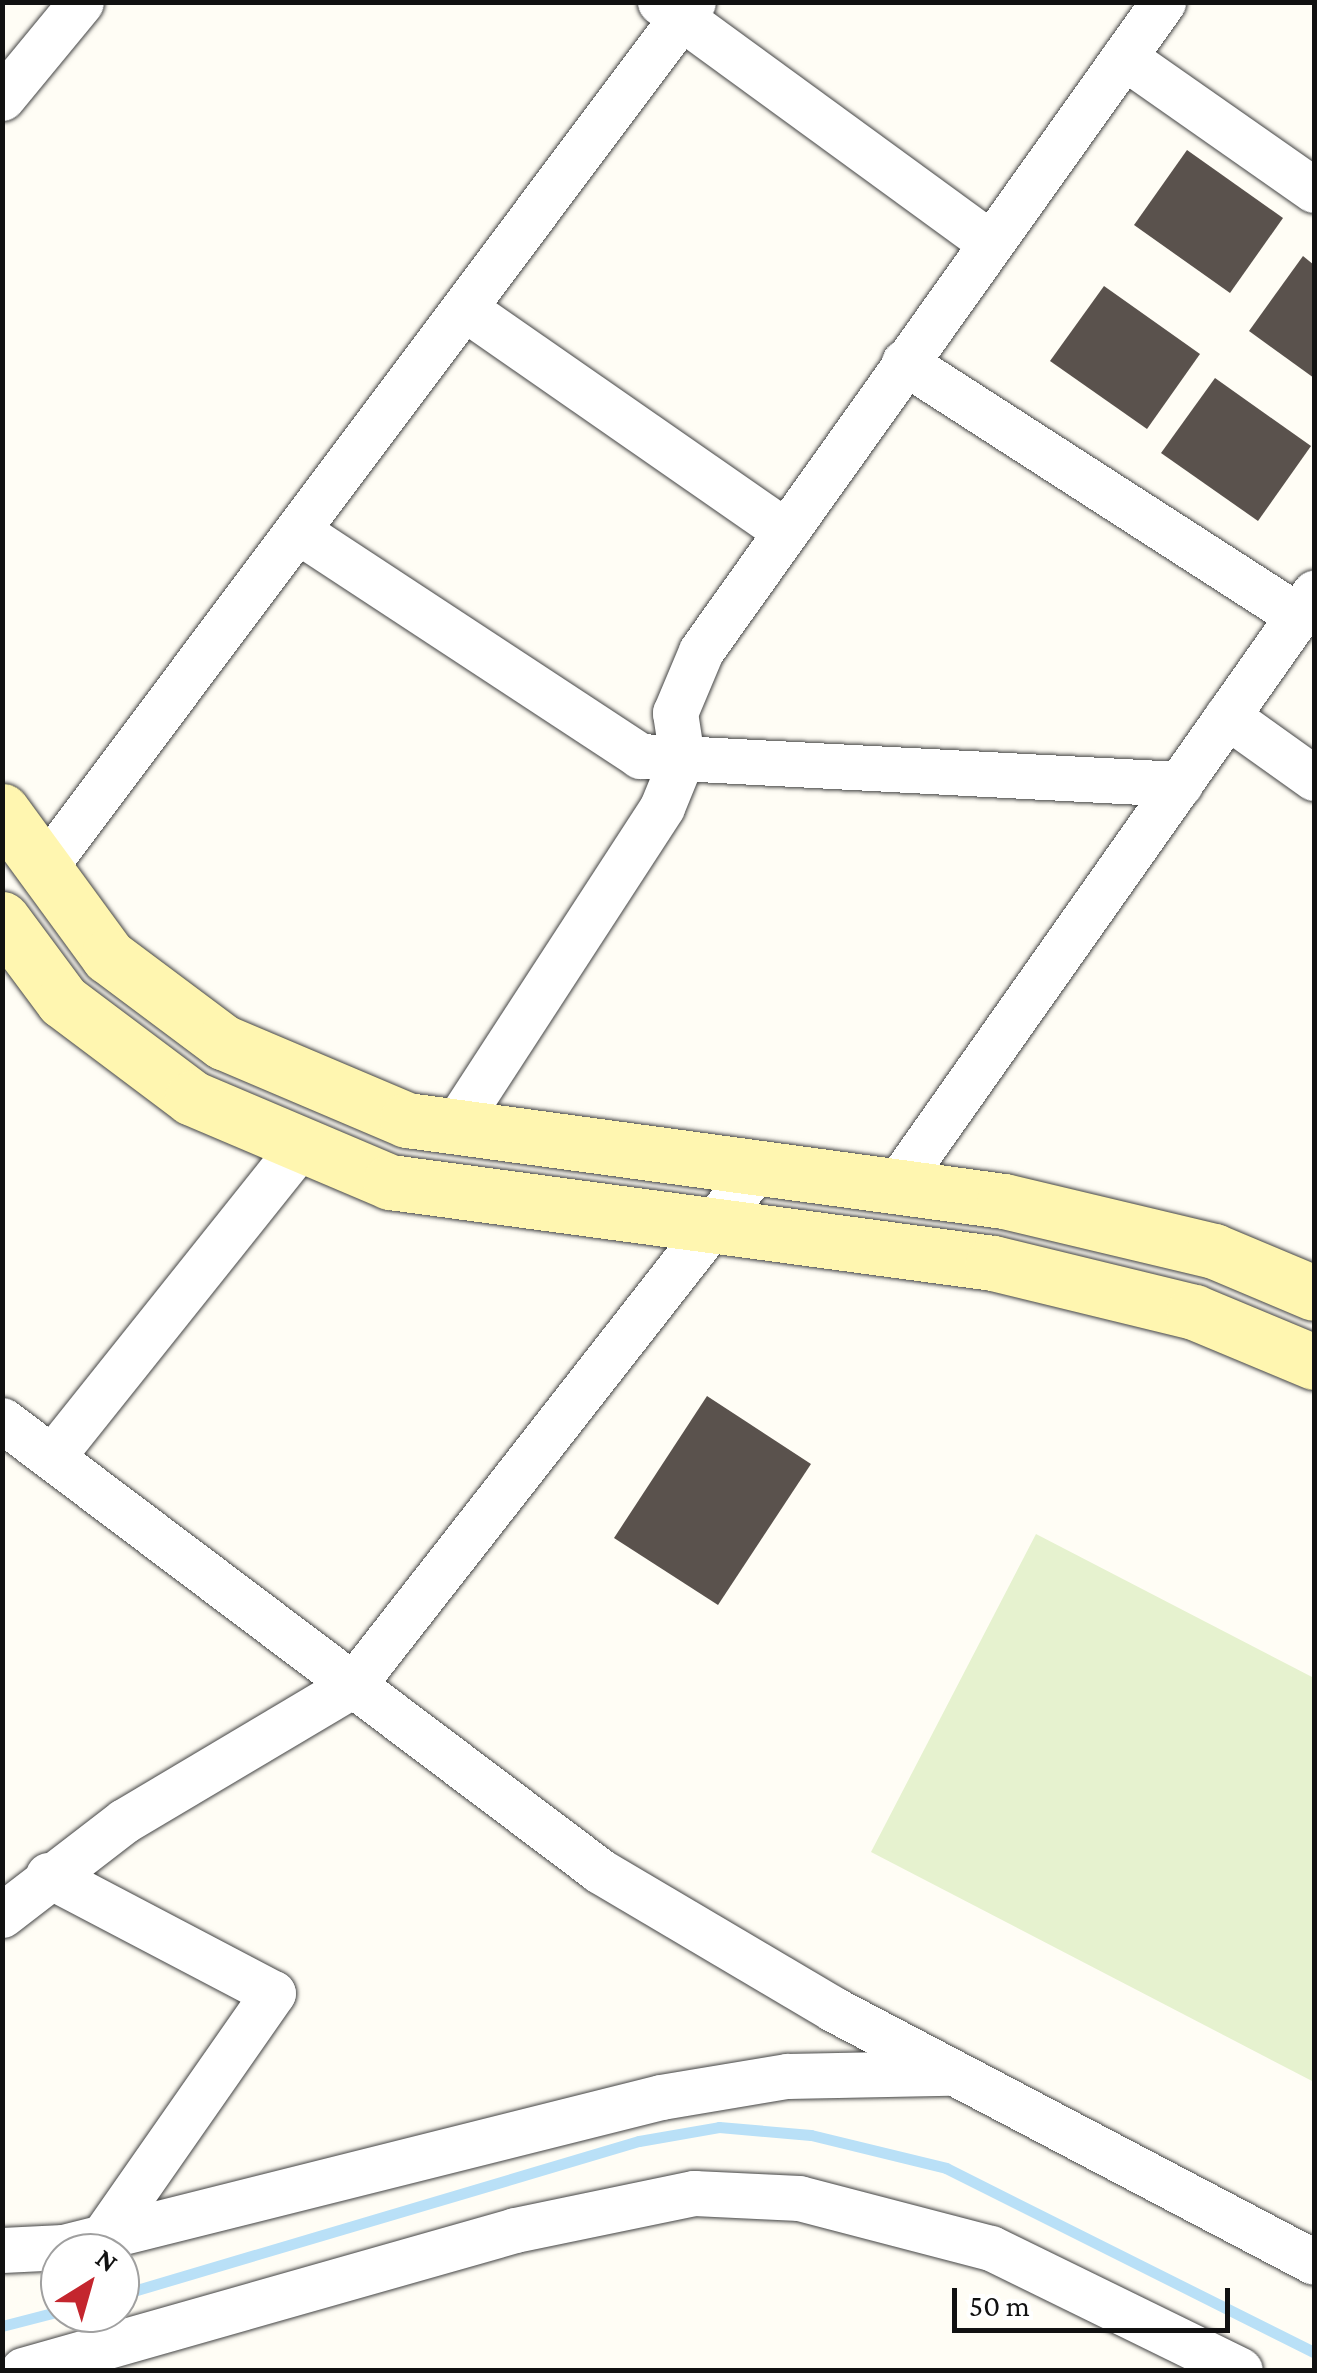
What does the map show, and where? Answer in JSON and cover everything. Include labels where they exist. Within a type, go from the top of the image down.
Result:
[{"type":"main road","points":[[2,811],[108,956],[223,1042],[407,1120],[1004,1201],[1214,1251],[1314,1293]]},
{"type":"main road","points":[[2,919],[62,1001],[192,1098],[390,1182],[993,1263],[1194,1312],[1314,1362]]},
{"type":"street","points":[[2,98],[81,2]]},
{"type":"street","points":[[455,1126],[662,807],[682,758],[675,712],[700,651],[1163,2]]},
{"type":"street","points":[[44,868],[467,310],[678,8],[989,242]]},
{"type":"street","points":[[1124,56],[1314,190]]},
{"type":"street","points":[[467,310],[785,530]]},
{"type":"street","points":[[896,1186],[1306,605],[904,362]]},
{"type":"street","points":[[301,533],[640,756],[1180,784]]},
{"type":"street","points":[[1228,716],[1314,778]]},
{"type":"street","points":[[52,1458],[302,1144]]},
{"type":"street","points":[[17,1895],[124,1820],[353,1685],[758,1168]]},
{"type":"street","points":[[2,1420],[600,1870],[954,2073],[1314,2262]]},
{"type":"street","points":[[17,1895],[274,1994],[106,2233]]},
{"type":"street","points":[[119,2233],[661,2098],[787,2076],[954,2073]]},
{"type":"street","points":[[23,2370],[515,2230],[694,2192],[799,2198],[990,2248],[1240,2370]]},
{"type":"street","points":[[2,2250],[40,2245]]},
{"type":"green space","points":[[1036,1534],[1314,1678],[1314,2082],[871,1852]]},
{"type":"building","points":[[1187,150],[1283,218],[1230,293],[1134,225]]},
{"type":"building","points":[[1303,256],[1314,265],[1314,378],[1249,331]]},
{"type":"building","points":[[1104,286],[1200,354],[1147,429],[1050,361]]},
{"type":"building","points":[[1215,378],[1311,446],[1258,521],[1161,453]]},
{"type":"building","points":[[707,1396],[811,1464],[718,1605],[614,1538]]},
{"type":"waterway","points":[[140,2289],[639,2141],[719,2127],[811,2135],[946,2168],[1314,2352]]},
{"type":"waterway","points":[[2,2326],[40,2316]]}]
